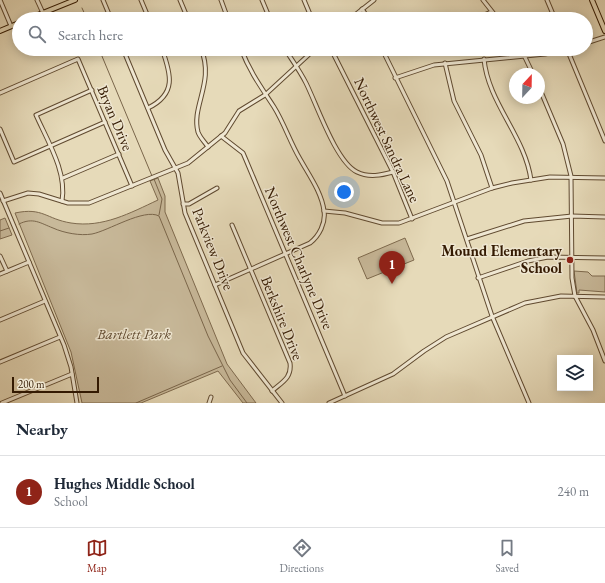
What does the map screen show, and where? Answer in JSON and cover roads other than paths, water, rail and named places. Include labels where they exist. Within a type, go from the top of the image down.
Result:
[{"type":"main road","points":[[45,12],[75,0]]},
{"type":"main road","points":[[592,0],[605,31]]},
{"type":"main road","points":[[0,31],[11,26]]},
{"type":"street","points":[[0,0],[11,26]]},
{"type":"street","points":[[37,0],[43,12]]},
{"type":"street","points":[[103,0],[108,12]]},
{"type":"street","points":[[141,0],[146,12]]},
{"type":"street","points":[[180,0],[185,12]]},
{"type":"street","points":[[220,0],[225,12]]},
{"type":"street","points":[[262,0],[267,12]]},
{"type":"street","points":[[304,0],[309,12]]},
{"type":"street","points":[[358,12],[374,0]]},
{"type":"street","points":[[483,0],[491,12]]},
{"type":"street","points":[[547,0],[552,12]]},
{"type":"street","points":[[593,41],[605,37]]},
{"type":"street","name":"Parkview Drive","points":[[126,56],[165,150],[180,179],[185,213],[243,353],[282,403]]},
{"type":"street","points":[[148,108],[164,97],[169,87],[170,72],[164,56]]},
{"type":"street","points":[[203,56],[206,71],[197,125],[200,137],[208,147]]},
{"type":"street","points":[[215,285],[302,248],[316,239],[322,225],[324,212],[317,189],[274,108],[250,72],[244,56]]},
{"type":"street","points":[[290,56],[306,82],[337,148],[350,168],[364,175],[375,176],[393,172]]},
{"type":"street","points":[[3,201],[28,194],[39,194],[62,202],[78,204],[89,202],[188,163],[221,136],[239,111],[265,95],[307,56]]},
{"type":"street","name":"Northwest Sandra Lane","points":[[335,56],[393,172],[412,219]]},
{"type":"street","points":[[385,56],[440,166],[455,202],[478,278],[492,316],[529,403]]},
{"type":"street","points":[[395,78],[423,68],[445,63],[524,56],[530,68]]},
{"type":"street","points":[[571,56],[605,141]]},
{"type":"street","name":"Bryan Drive","points":[[0,94],[78,59],[132,186]]},
{"type":"street","points":[[484,59],[488,81],[527,159],[530,180]]},
{"type":"street","points":[[445,63],[454,102],[481,155],[492,188]]},
{"type":"street","points":[[62,202],[64,191],[63,178],[36,115],[92,90]]},
{"type":"street","points":[[545,101],[563,144],[571,176],[572,278],[575,296],[593,330],[605,361]]},
{"type":"street","points":[[0,129],[14,162],[105,122]]},
{"type":"street","name":"Northwest Charlyne Drive","points":[[221,136],[243,153],[345,396]]},
{"type":"street","points":[[63,178],[119,154]]},
{"type":"street","points":[[324,212],[345,213],[390,223],[412,219],[492,188],[530,180],[571,176],[605,178]]},
{"type":"street","points":[[183,204],[189,204],[217,188]]},
{"type":"street","points":[[0,193],[60,336],[72,374],[78,403]]},
{"type":"street","points":[[467,239],[524,221],[572,216],[605,218]]},
{"type":"street","name":"Berkshire Drive","points":[[232,225],[290,363],[291,373],[289,377],[272,391]]},
{"type":"street","points":[[0,256],[7,271]]},
{"type":"street","points":[[478,278],[528,261],[548,257],[572,256],[605,258]]},
{"type":"street","points":[[0,274],[29,262]]},
{"type":"street","points":[[329,403],[393,374],[446,337],[525,303],[562,296],[605,297]]},
{"type":"street","points":[[0,320],[46,301]]},
{"type":"street","points":[[0,362],[60,336]]},
{"type":"street","points":[[2,403],[72,374]]},
{"type":"street","points":[[209,403],[211,397]]},
{"type":"waterway","points":[[82,8],[84,12]]},
{"type":"waterway","points":[[102,56],[152,176]]},
{"type":"waterway","points":[[154,179],[162,199],[159,215]]},
{"type":"waterway","points":[[19,224],[32,221],[67,233],[87,235],[99,232],[135,217],[152,214],[159,216],[208,336],[230,380],[247,403]]},
{"type":"waterway","points":[[0,231],[9,228]]},
{"type":"waterway","points":[[136,403],[222,366]]},
{"type":"place","name":"Mound Elementary School","points":[[570,260]]},
{"type":"place","name":"Hughes Middle School","points":[[392,284]]},
{"type":"park label","name":"Bartlett Park","points":[[134,334]]}]
